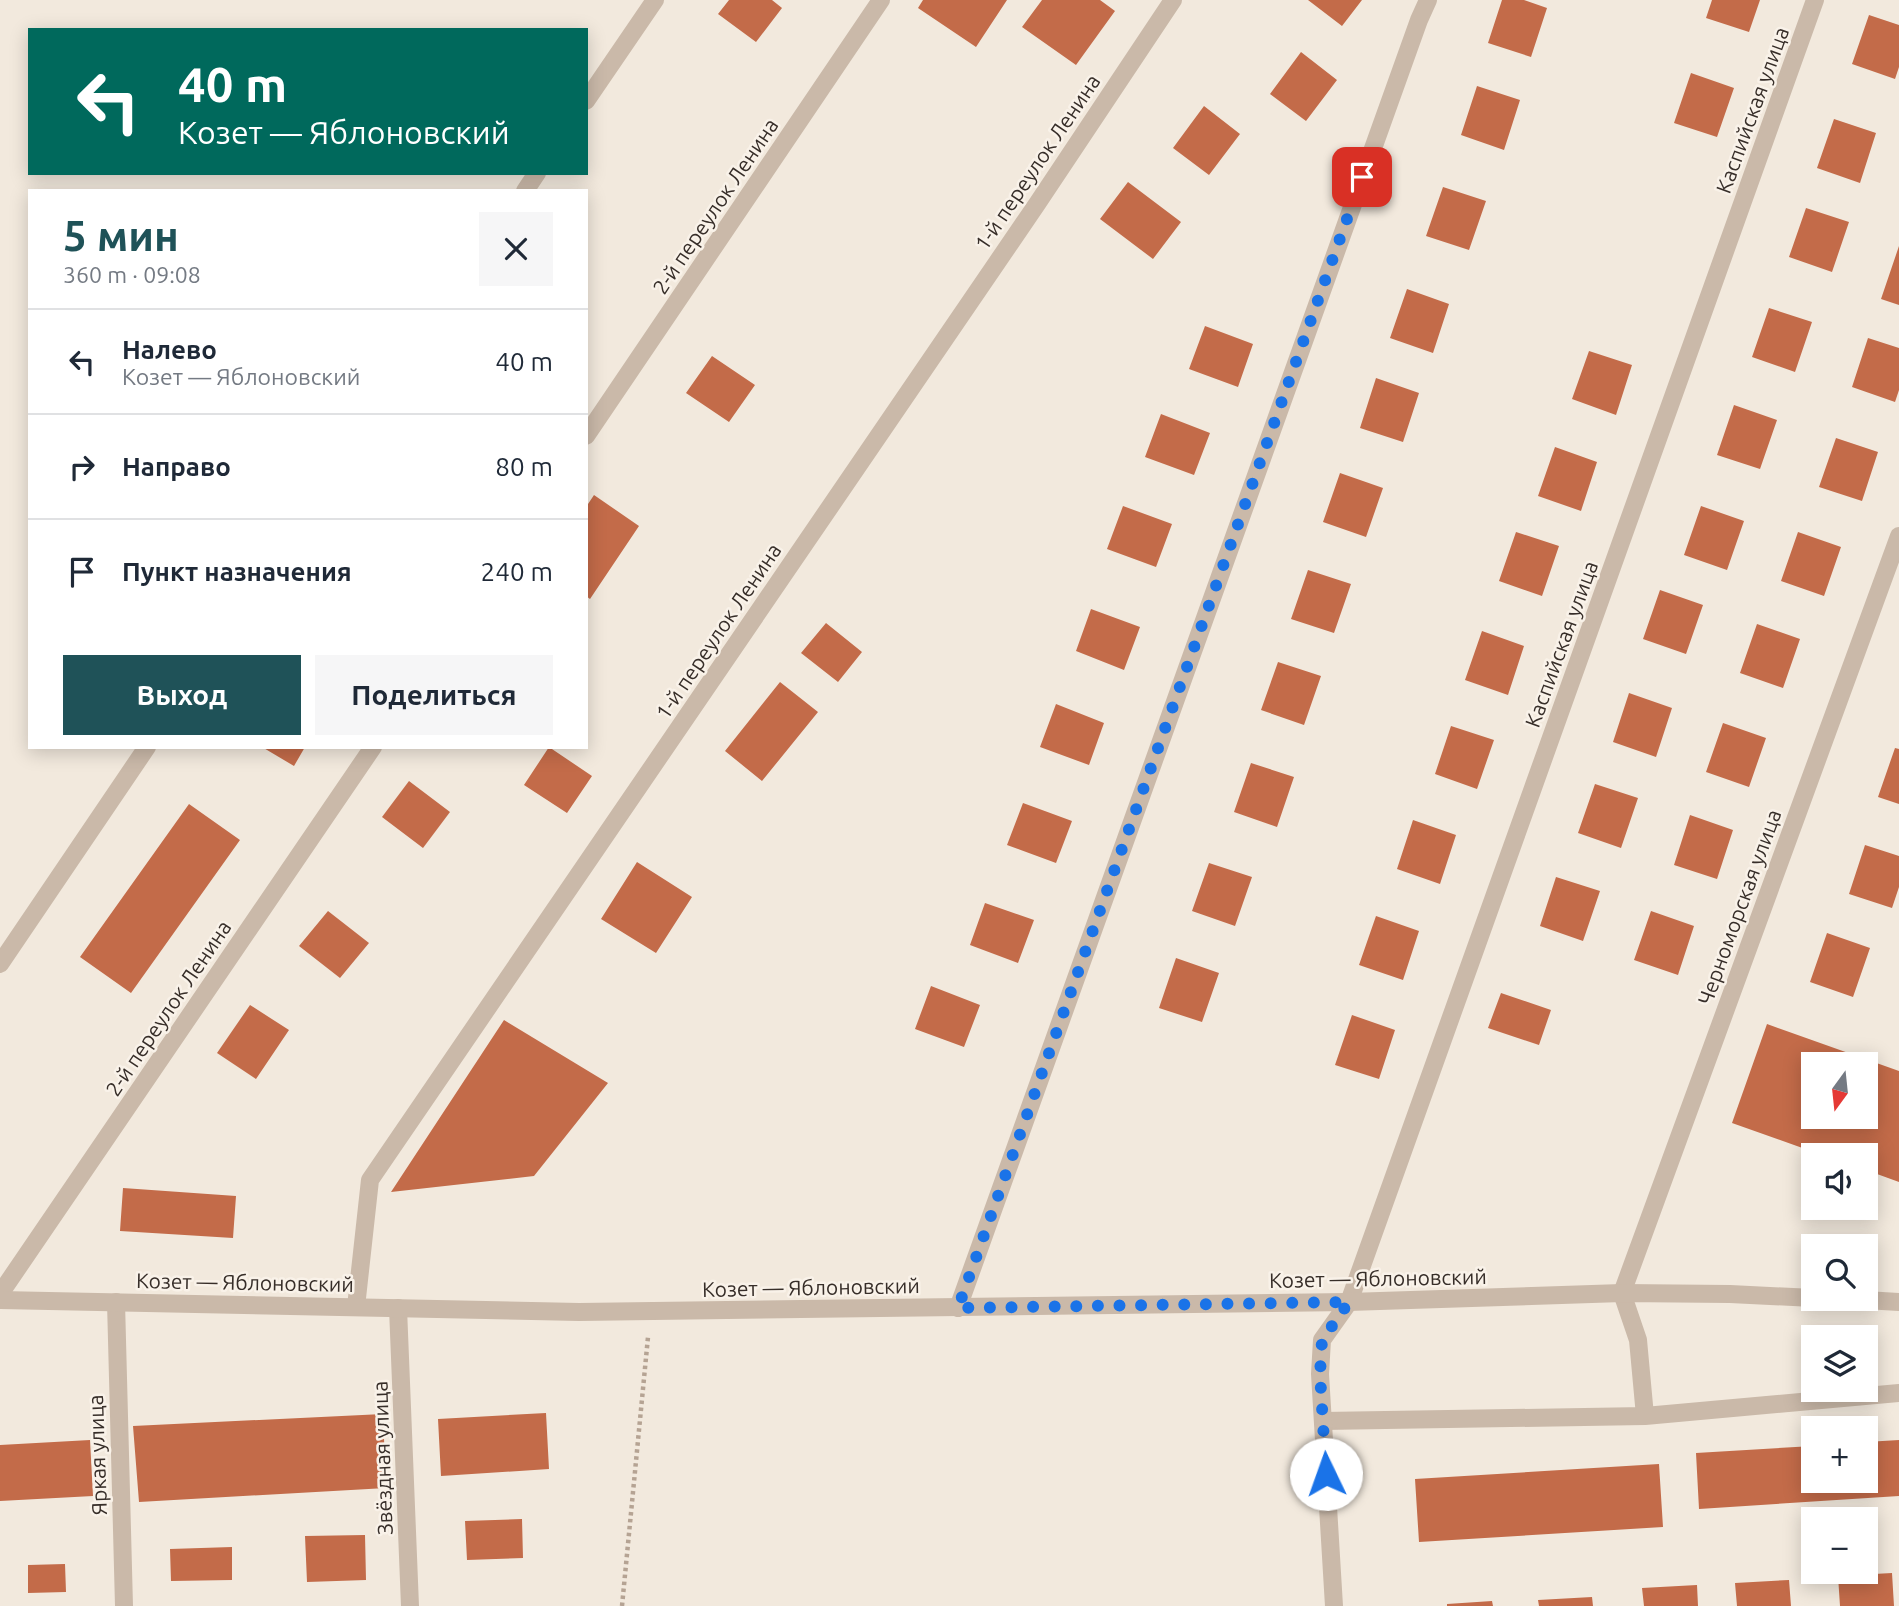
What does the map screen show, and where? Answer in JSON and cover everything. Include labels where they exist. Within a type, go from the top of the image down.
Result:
[{"type":"street","points":[[588,98],[655,0]]},
{"type":"street","name":"2-й переулок Ленина","points":[[588,433],[881,0]]},
{"type":"street","name":"1-й переулок Ленина","points":[[356,1307],[370,1180],[1037,204],[1173,0]]},
{"type":"street","points":[[958,1308],[1428,0]]},
{"type":"street","name":"Каспийская улица","points":[[1334,1606],[1320,1374],[1322,1340],[1349,1302],[1815,0]]},
{"type":"street","name":"Черноморская улица","points":[[1622,1293],[1899,536]]},
{"type":"street","points":[[0,964],[146,749]]},
{"type":"street","name":"2-й переулок Ленина","points":[[0,1294],[372,749]]},
{"type":"street","points":[[1622,1293],[1639,1340],[1645,1416]]},
{"type":"street","name":"Козет — Яблоновский","points":[[0,1300],[651,1312],[1349,1302],[1622,1293],[1801,1297]]},
{"type":"street","points":[[1878,1301],[1899,1302]]},
{"type":"street","name":"Яркая улица","points":[[116,1302],[124,1606]]},
{"type":"street","name":"Звёздная улица","points":[[398,1308],[410,1606]]},
{"type":"street","points":[[1323,1421],[1645,1416],[1899,1393]]},
{"type":"path","points":[[622,1606],[651,1312]]},
{"type":"building","points":[[729,0],[772,0],[782,8],[756,42],[718,14]]},
{"type":"building","points":[[923,0],[1007,0],[976,47],[918,8]]},
{"type":"building","points":[[1042,0],[1100,0],[1115,11],[1076,65],[1022,27]]},
{"type":"building","points":[[1308,0],[1362,0],[1342,26]]},
{"type":"building","points":[[1502,0],[1524,0],[1547,8],[1531,57],[1488,43]]},
{"type":"building","points":[[1712,0],[1760,0],[1749,32],[1706,18]]},
{"type":"building","points":[[1869,15],[1899,25],[1899,67],[1895,79],[1852,64]]},
{"type":"building","points":[[1301,52],[1337,80],[1306,121],[1270,94]]},
{"type":"building","points":[[1691,73],[1734,88],[1717,137],[1674,123]]},
{"type":"building","points":[[1477,86],[1520,100],[1504,150],[1461,135]]},
{"type":"building","points":[[1204,106],[1240,134],[1209,175],[1173,148]]},
{"type":"building","points":[[1834,119],[1876,133],[1860,183],[1817,168]]},
{"type":"building","points":[[1128,182],[1181,222],[1153,259],[1100,219]]},
{"type":"building","points":[[1443,187],[1486,201],[1469,250],[1426,236]]},
{"type":"building","points":[[1806,208],[1849,222],[1832,272],[1789,257]]},
{"type":"building","points":[[1899,246],[1899,305],[1881,299]]},
{"type":"building","points":[[1407,289],[1449,304],[1433,353],[1390,338]]},
{"type":"building","points":[[1769,308],[1812,322],[1795,372],[1752,357]]},
{"type":"building","points":[[1205,326],[1253,344],[1238,387],[1189,369]]},
{"type":"building","points":[[1868,338],[1899,348],[1899,390],[1895,402],[1852,387]]},
{"type":"building","points":[[1589,351],[1632,365],[1616,415],[1572,399]]},
{"type":"building","points":[[712,356],[755,385],[729,422],[686,393]]},
{"type":"building","points":[[1376,378],[1419,393],[1403,442],[1360,428]]},
{"type":"building","points":[[1734,405],[1777,420],[1760,469],[1717,455]]},
{"type":"building","points":[[1161,414],[1210,433],[1194,475],[1145,457]]},
{"type":"building","points":[[1836,438],[1878,452],[1862,501],[1819,487]]},
{"type":"building","points":[[1555,447],[1597,462],[1581,511],[1538,496]]},
{"type":"building","points":[[1340,473],[1383,488],[1366,537],[1323,522]]},
{"type":"building","points":[[594,495],[639,526],[590,599],[588,598],[588,504]]},
{"type":"building","points":[[1123,506],[1172,524],[1156,567],[1107,549]]},
{"type":"building","points":[[1701,506],[1744,521],[1727,570],[1684,555]]},
{"type":"building","points":[[1516,532],[1559,546],[1542,596],[1499,581]]},
{"type":"building","points":[[1798,532],[1841,547],[1824,596],[1781,581]]},
{"type":"building","points":[[1308,570],[1351,584],[1334,633],[1291,619]]},
{"type":"building","points":[[1660,590],[1703,605],[1686,654],[1643,639]]},
{"type":"building","points":[[1091,609],[1140,627],[1124,670],[1076,651]]},
{"type":"building","points":[[826,623],[862,652],[838,682],[801,653]]},
{"type":"building","points":[[1757,624],[1800,639],[1783,688],[1740,673]]},
{"type":"building","points":[[1482,631],[1524,646],[1508,695],[1465,680]]},
{"type":"building","points":[[1278,662],[1321,676],[1304,725],[1261,710]]},
{"type":"building","points":[[780,682],[818,712],[762,781],[725,751]]},
{"type":"building","points":[[1629,693],[1672,708],[1656,757],[1613,742]]},
{"type":"building","points":[[1056,704],[1104,723],[1089,765],[1040,747]]},
{"type":"building","points":[[1723,723],[1766,738],[1749,787],[1706,772]]},
{"type":"building","points":[[1451,726],[1494,740],[1477,789],[1435,774]]},
{"type":"building","points":[[1895,748],[1899,749],[1899,804],[1878,797]]},
{"type":"building","points":[[265,749],[304,749],[294,766]]},
{"type":"building","points":[[548,749],[552,749],[592,776],[567,813],[524,785]]},
{"type":"building","points":[[1251,763],[1294,777],[1277,827],[1234,812]]},
{"type":"building","points":[[409,781],[450,812],[423,848],[382,817]]},
{"type":"building","points":[[1595,784],[1638,798],[1621,848],[1578,833]]},
{"type":"building","points":[[1023,803],[1072,821],[1056,863],[1007,845]]},
{"type":"building","points":[[189,804],[240,840],[131,993],[80,957]]},
{"type":"building","points":[[1690,815],[1733,830],[1717,879],[1674,865]]},
{"type":"building","points":[[1413,820],[1456,835],[1440,884],[1397,869]]},
{"type":"building","points":[[1865,845],[1899,856],[1899,887],[1892,908],[1849,894]]},
{"type":"building","points":[[637,862],[692,897],[656,953],[601,919]]},
{"type":"building","points":[[1209,863],[1252,877],[1235,926],[1192,911]]},
{"type":"building","points":[[1556,877],[1600,891],[1583,941],[1540,926]]},
{"type":"building","points":[[985,903],[1034,920],[1018,963],[970,945]]},
{"type":"building","points":[[328,911],[369,943],[340,978],[299,946]]},
{"type":"building","points":[[1651,911],[1694,926],[1678,975],[1634,960]]},
{"type":"building","points":[[1376,916],[1419,931],[1403,980],[1359,965]]},
{"type":"building","points":[[1827,933],[1870,948],[1853,997],[1810,982]]},
{"type":"building","points":[[1176,958],[1219,973],[1202,1022],[1159,1008]]},
{"type":"building","points":[[931,986],[980,1005],[964,1047],[915,1029]]},
{"type":"building","points":[[1501,993],[1551,1010],[1539,1045],[1488,1028]]},
{"type":"building","points":[[250,1005],[289,1030],[256,1079],[217,1053]]},
{"type":"building","points":[[1352,1015],[1395,1030],[1379,1079],[1335,1065]]},
{"type":"building","points":[[504,1020],[608,1083],[534,1176],[391,1192]]},
{"type":"building","points":[[1767,1024],[1846,1052],[1801,1052],[1801,1129],[1878,1129],[1878,1064],[1899,1071],[1899,1182],[1878,1174],[1878,1143],[1801,1143],[1801,1148],[1732,1123]]},
{"type":"building","points":[[123,1188],[236,1196],[233,1238],[120,1231]]},
{"type":"building","points":[[546,1413],[549,1469],[441,1476],[438,1419]]},
{"type":"building","points":[[383,1414],[386,1488],[139,1502],[133,1426]]},
{"type":"building","points":[[90,1440],[93,1496],[0,1501],[0,1445]]},
{"type":"building","points":[[1899,1440],[1899,1496],[1699,1509],[1696,1453],[1801,1447],[1801,1493],[1878,1493],[1878,1441]]},
{"type":"building","points":[[1659,1464],[1663,1527],[1419,1542],[1415,1479]]},
{"type":"building","points":[[522,1519],[523,1558],[467,1560],[465,1521]]},
{"type":"building","points":[[365,1535],[366,1580],[307,1582],[305,1536]]},
{"type":"building","points":[[232,1547],[232,1580],[171,1581],[170,1549]]},
{"type":"building","points":[[65,1564],[66,1592],[28,1593],[28,1565]]},
{"type":"building","points":[[1892,1573],[1894,1606],[1840,1606],[1839,1584],[1878,1584],[1878,1574]]},
{"type":"building","points":[[1789,1580],[1791,1606],[1737,1606],[1735,1583]]},
{"type":"building","points":[[1697,1585],[1698,1606],[1644,1606],[1642,1588]]},
{"type":"building","points":[[1592,1597],[1593,1606],[1539,1606],[1538,1600]]},
{"type":"building","points":[[1492,1601],[1493,1606],[1447,1606],[1447,1604]]},
{"type":"route","points":[[1326,1474],[1320,1374],[1322,1340],[1349,1302],[958,1308],[1362,177]]}]
